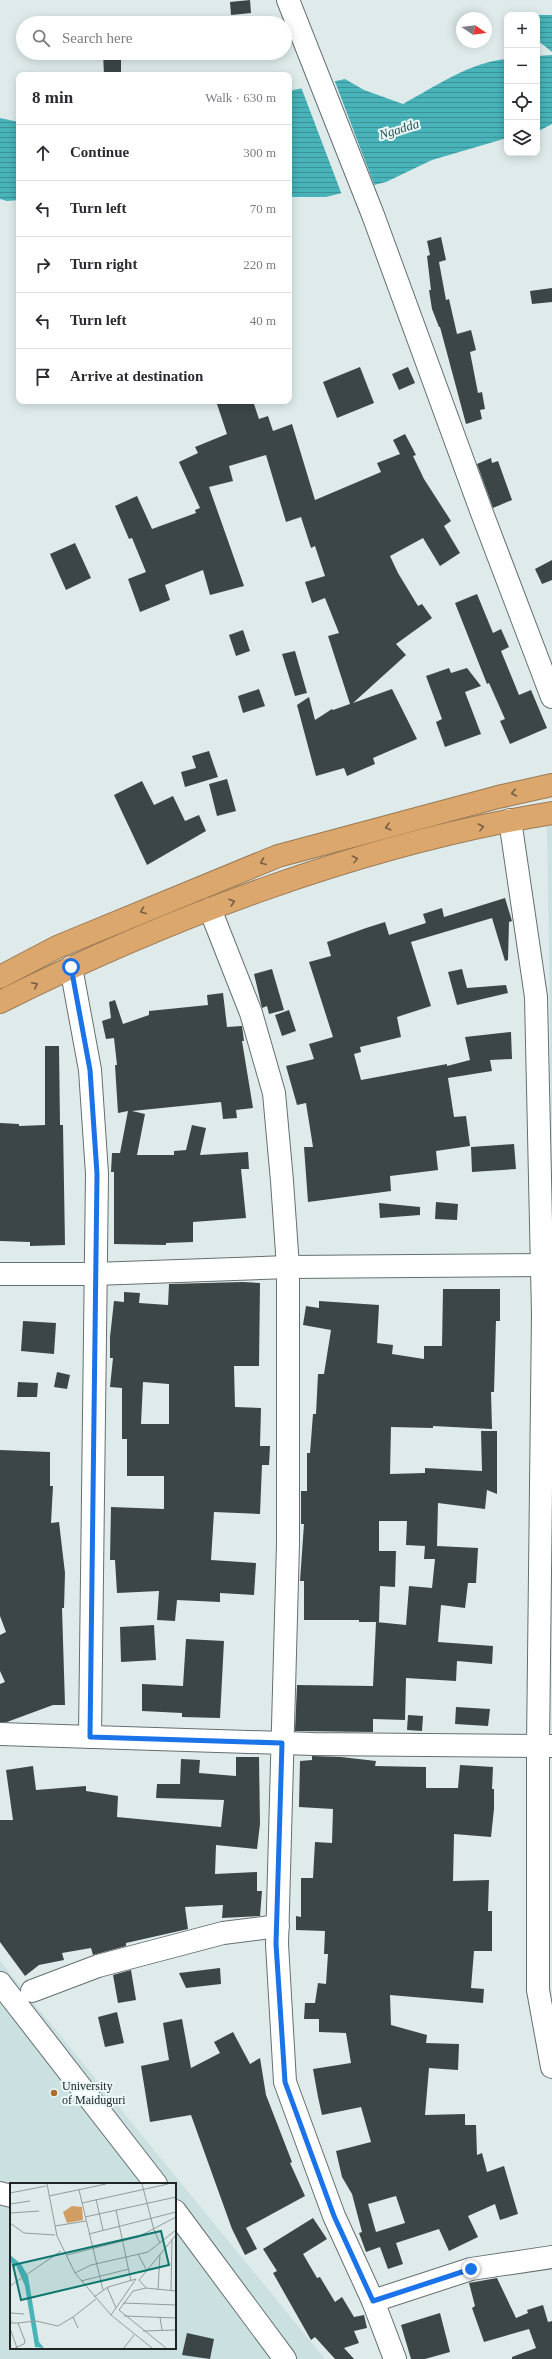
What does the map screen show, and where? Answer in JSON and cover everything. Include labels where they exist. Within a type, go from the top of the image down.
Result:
[{"type":"highway","points":[[2,989],[57,947],[278,856],[498,797],[552,785]]},
{"type":"highway","points":[[2,989],[71,967],[103,954],[134,938],[210,909],[349,860],[510,820],[552,813]]},
{"type":"street","points":[[288,0],[373,215],[482,512],[552,697]]},
{"type":"street","points":[[510,820],[536,997],[547,1265],[545,1746],[538,1990],[552,2067]]},
{"type":"street","points":[[210,909],[250,1013],[274,1093],[288,1267],[288,1544],[278,1926],[276,1944],[285,2082],[334,2216],[373,2301],[395,2359]]},
{"type":"street","points":[[71,967],[90,1070],[97,1174],[94,1274],[90,1737]]},
{"type":"street","points":[[0,1274],[94,1274],[288,1267],[547,1265]]},
{"type":"street","points":[[0,1734],[282,1743],[545,1746]]},
{"type":"street","points":[[32,1991],[98,1966],[216,1934],[278,1926]]},
{"type":"street","points":[[0,1983],[155,2183]]},
{"type":"street","points":[[0,2193],[10,2196]]},
{"type":"street","points":[[176,2212],[285,2359]]},
{"type":"street","points":[[176,2241],[202,2248]]},
{"type":"street","points":[[373,2301],[471,2269],[552,2257]]},
{"type":"shaded area","points":[[552,823],[552,1161],[547,824]]},
{"type":"shaded area","name":"University of Maiduguri","points":[[0,1961],[33,2002],[325,2359],[0,2359]]},
{"type":"water","points":[[540,15],[552,15],[552,52],[540,42]]},
{"type":"water","points":[[552,55],[552,124],[540,130],[540,84],[540,56]]},
{"type":"water","name":"Ngadda","points":[[504,59],[504,139],[432,160],[386,182],[326,197],[292,197],[292,90],[345,79],[364,90],[403,104],[454,76],[480,65]]},
{"type":"water","points":[[0,118],[16,121],[16,200],[7,201],[0,199]]},
{"type":"pier","points":[[334,79],[375,187],[342,195],[301,87]]},
{"type":"building","points":[[250,0],[251,13],[231,15],[230,2]]},
{"type":"building","points":[[103,60],[121,60],[121,72],[104,72]]},
{"type":"building","points":[[441,237],[446,260],[439,262],[446,300],[449,299],[457,334],[471,330],[476,350],[470,352],[478,393],[482,392],[485,409],[480,410],[482,419],[466,424],[440,327],[432,309],[429,290],[431,290],[427,256],[430,255],[427,241]]},
{"type":"building","points":[[552,288],[552,302],[532,304],[530,291]]},
{"type":"building","points":[[360,367],[374,403],[337,418],[323,382]]},
{"type":"building","points":[[408,367],[415,383],[399,390],[392,374]]},
{"type":"building","points":[[217,404],[254,404],[259,419],[268,416],[273,431],[292,424],[315,500],[381,472],[377,463],[400,454],[393,440],[405,434],[416,455],[413,456],[424,479],[451,521],[444,526],[460,553],[440,566],[423,538],[390,556],[398,573],[418,606],[422,604],[432,618],[396,644],[406,655],[353,703],[392,689],[417,739],[373,758],[375,764],[347,776],[344,768],[316,776],[297,705],[309,697],[315,720],[332,709],[333,710],[350,704],[328,636],[339,633],[325,598],[312,603],[305,582],[325,576],[315,546],[311,548],[301,517],[286,522],[266,455],[229,466],[233,481],[209,487],[244,586],[210,595],[203,570],[165,585],[170,600],[140,612],[128,579],[146,572],[132,538],[129,539],[115,506],[137,496],[152,529],[196,513],[195,510],[200,508],[179,462],[198,453],[195,447],[227,434]]},
{"type":"building","points":[[491,458],[492,463],[498,461],[512,500],[493,508],[477,464]]},
{"type":"building","points":[[75,543],[91,578],[66,590],[50,554]]},
{"type":"building","points":[[552,560],[552,580],[542,584],[535,569]]},
{"type":"building","points":[[477,594],[493,633],[501,629],[509,647],[501,651],[519,695],[531,690],[547,728],[510,744],[500,721],[505,719],[489,683],[487,684],[455,603]]},
{"type":"building","points":[[243,630],[250,651],[236,656],[229,635]]},
{"type":"building","points":[[295,651],[307,693],[295,696],[282,654]]},
{"type":"building","points":[[449,668],[451,673],[467,668],[481,686],[465,692],[481,734],[445,747],[436,722],[442,719],[426,676]]},
{"type":"building","points":[[259,689],[265,706],[243,713],[238,696]]},
{"type":"building","points":[[209,751],[218,777],[185,787],[181,772],[196,768],[192,756]]},
{"type":"building","points":[[227,779],[236,811],[217,816],[209,784]]},
{"type":"building","points":[[142,781],[154,805],[173,796],[185,821],[199,815],[206,831],[147,865],[114,795]]},
{"type":"building","points":[[505,898],[512,921],[509,922],[508,960],[505,961],[492,918],[411,942],[431,1006],[397,1017],[401,1037],[360,1047],[361,1052],[354,1054],[361,1080],[447,1064],[447,1066],[470,1060],[465,1037],[511,1032],[512,1059],[490,1060],[492,1071],[448,1078],[454,1117],[466,1116],[470,1146],[436,1151],[438,1170],[390,1176],[391,1191],[308,1202],[304,1147],[313,1147],[306,1103],[297,1105],[286,1066],[314,1059],[309,1044],[333,1037],[309,962],[331,956],[327,942],[366,928],[385,922],[389,935],[426,923],[423,914],[442,908],[444,917]]},
{"type":"building","points":[[272,969],[284,1010],[269,1014],[267,1006],[262,1008],[254,974]]},
{"type":"building","points":[[462,969],[467,988],[506,985],[508,993],[457,1005],[448,972]]},
{"type":"building","points":[[223,993],[227,1027],[242,1026],[244,1041],[242,1041],[253,1108],[236,1110],[237,1118],[223,1119],[221,1102],[132,1111],[145,1114],[137,1155],[174,1155],[174,1151],[186,1150],[192,1125],[206,1128],[200,1155],[248,1152],[249,1169],[241,1169],[246,1218],[193,1222],[193,1242],[166,1243],[166,1245],[114,1244],[114,1172],[111,1172],[112,1153],[120,1153],[128,1111],[118,1113],[115,1065],[117,1065],[114,1038],[106,1039],[102,1021],[111,1018],[109,1002],[115,1000],[123,1024],[149,1015],[149,1011],[208,1005],[207,995]]},
{"type":"building","points":[[289,1010],[296,1031],[282,1036],[275,1015]]},
{"type":"building","points":[[45,1046],[59,1046],[60,1125],[63,1125],[65,1245],[30,1246],[30,1242],[0,1241],[0,1123],[19,1124],[19,1126],[45,1125]]},
{"type":"building","points":[[514,1144],[516,1169],[472,1172],[471,1147]]},
{"type":"building","points":[[436,1202],[458,1204],[457,1220],[435,1219]]},
{"type":"building","points":[[379,1203],[420,1207],[420,1215],[380,1218]]},
{"type":"building","points":[[260,1283],[259,1366],[234,1366],[235,1407],[261,1408],[260,1446],[270,1446],[269,1465],[262,1465],[260,1514],[214,1512],[211,1560],[256,1563],[254,1595],[220,1593],[220,1602],[177,1600],[175,1621],[157,1620],[159,1591],[117,1593],[115,1560],[110,1560],[111,1507],[164,1509],[164,1476],[127,1476],[127,1439],[122,1439],[122,1388],[110,1387],[113,1358],[110,1358],[110,1337],[114,1301],[124,1302],[124,1292],[140,1293],[139,1303],[168,1305],[169,1284]],"holes":[[[143,1382],[169,1384],[169,1424],[141,1424]]]},
{"type":"building","points":[[443,1289],[500,1289],[500,1321],[496,1321],[494,1392],[491,1392],[492,1429],[433,1426],[433,1428],[391,1427],[390,1474],[425,1473],[425,1468],[482,1471],[481,1431],[497,1431],[497,1494],[487,1490],[485,1509],[438,1503],[437,1546],[478,1548],[476,1583],[468,1583],[465,1608],[441,1605],[438,1642],[493,1646],[492,1664],[457,1661],[456,1681],[406,1678],[405,1720],[373,1719],[373,1732],[295,1731],[297,1685],[373,1686],[376,1622],[359,1622],[359,1620],[304,1620],[304,1581],[300,1581],[304,1524],[301,1524],[301,1491],[307,1491],[307,1453],[310,1453],[313,1414],[316,1414],[318,1374],[324,1374],[331,1330],[303,1325],[306,1306],[319,1308],[319,1301],[379,1305],[377,1343],[393,1345],[392,1354],[424,1359],[424,1346],[442,1346]],"holes":[[[379,1521],[407,1521],[406,1545],[425,1546],[424,1559],[435,1559],[432,1588],[409,1586],[406,1625],[376,1622],[379,1622],[380,1586],[395,1587],[396,1551],[379,1551]]]},
{"type":"building","points":[[23,1321],[56,1323],[54,1354],[21,1351]]},
{"type":"building","points":[[57,1372],[70,1375],[67,1389],[54,1387]]},
{"type":"building","points":[[18,1382],[38,1383],[37,1397],[17,1397]]},
{"type":"building","points":[[0,1450],[50,1452],[50,1486],[53,1486],[51,1523],[59,1522],[65,1573],[64,1608],[62,1608],[65,1705],[53,1705],[7,1722],[0,1722],[0,1684],[5,1682],[0,1671],[0,1635],[6,1632],[0,1616]]},
{"type":"building","points":[[154,1625],[156,1660],[121,1662],[120,1627]]},
{"type":"building","points":[[186,1639],[224,1641],[220,1718],[182,1717],[182,1713],[142,1711],[142,1684],[183,1686]]},
{"type":"building","points":[[456,1707],[490,1709],[488,1726],[455,1724]]},
{"type":"building","points":[[408,1715],[423,1716],[422,1731],[407,1730]]},
{"type":"building","points":[[312,1756],[341,1757],[376,1761],[375,1766],[426,1767],[426,1788],[458,1788],[460,1765],[493,1767],[492,1789],[494,1789],[494,1809],[491,1837],[454,1834],[453,1881],[489,1880],[488,1911],[492,1911],[492,1951],[474,1951],[471,1988],[484,1989],[483,2003],[390,1995],[391,2025],[427,2035],[426,2043],[459,2044],[458,2070],[429,2068],[425,2115],[465,2114],[465,2125],[476,2125],[477,2155],[482,2153],[487,2172],[504,2166],[518,2214],[500,2220],[495,2204],[468,2216],[478,2237],[449,2251],[439,2229],[396,2243],[403,2264],[388,2269],[380,2247],[366,2252],[359,2233],[362,2232],[352,2194],[342,2177],[336,2151],[371,2142],[361,2107],[322,2115],[313,2069],[351,2063],[346,2033],[319,2032],[319,2019],[304,2019],[305,2003],[315,2003],[318,1983],[326,1984],[328,1954],[324,1954],[325,1931],[296,1930],[296,1916],[301,1917],[301,1878],[313,1878],[315,1842],[332,1843],[333,1809],[299,1807],[300,1761],[312,1760]],"holes":[[[396,2196],[405,2223],[376,2232],[368,2204]]]},
{"type":"building","points":[[236,1757],[259,1757],[260,1824],[257,1849],[216,1845],[215,1874],[257,1872],[257,1891],[262,1891],[260,1916],[222,1918],[223,1905],[185,1907],[188,1929],[126,1943],[126,1946],[93,1955],[91,1948],[62,1953],[64,1960],[39,1965],[25,1976],[0,1942],[0,1820],[13,1820],[6,1770],[33,1766],[36,1790],[86,1786],[86,1791],[118,1796],[117,1817],[221,1827],[224,1800],[156,1798],[157,1784],[180,1784],[181,1759],[200,1760],[199,1773],[236,1776]]},
{"type":"building","points":[[220,1968],[221,1984],[186,1988],[179,1973]]},
{"type":"building","points":[[131,1970],[136,2000],[118,2003],[113,1975]]},
{"type":"building","points":[[117,2012],[124,2043],[105,2047],[98,2017]]},
{"type":"building","points":[[182,2019],[191,2068],[220,2053],[214,2042],[233,2032],[250,2064],[260,2058],[266,2095],[292,2162],[290,2163],[305,2196],[246,2228],[257,2249],[245,2255],[232,2229],[191,2115],[150,2122],[141,2066],[169,2060],[163,2023]]},
{"type":"building","points":[[313,2218],[327,2239],[303,2254],[317,2278],[320,2277],[335,2302],[342,2297],[354,2317],[364,2315],[367,2328],[354,2331],[359,2343],[344,2348],[354,2359],[335,2359],[315,2337],[311,2340],[273,2273],[277,2271],[263,2249]]},
{"type":"building","points":[[497,2278],[516,2318],[528,2313],[527,2310],[543,2305],[548,2322],[552,2321],[552,2359],[512,2359],[512,2357],[536,2348],[529,2329],[484,2342],[472,2308],[475,2306],[469,2283]]},
{"type":"building","points":[[440,2313],[450,2352],[425,2359],[411,2359],[401,2325]]},
{"type":"building","points":[[187,2333],[214,2339],[210,2359],[182,2355]]},
{"type":"place","name":"University of Maiduguri","points":[[54,2093]]},
{"type":"route","points":[[71,967],[90,1070],[97,1174],[94,1274],[90,1737],[282,1743],[278,1926],[276,1944],[283,2031],[285,2082],[334,2216],[373,2301],[471,2269]]}]
